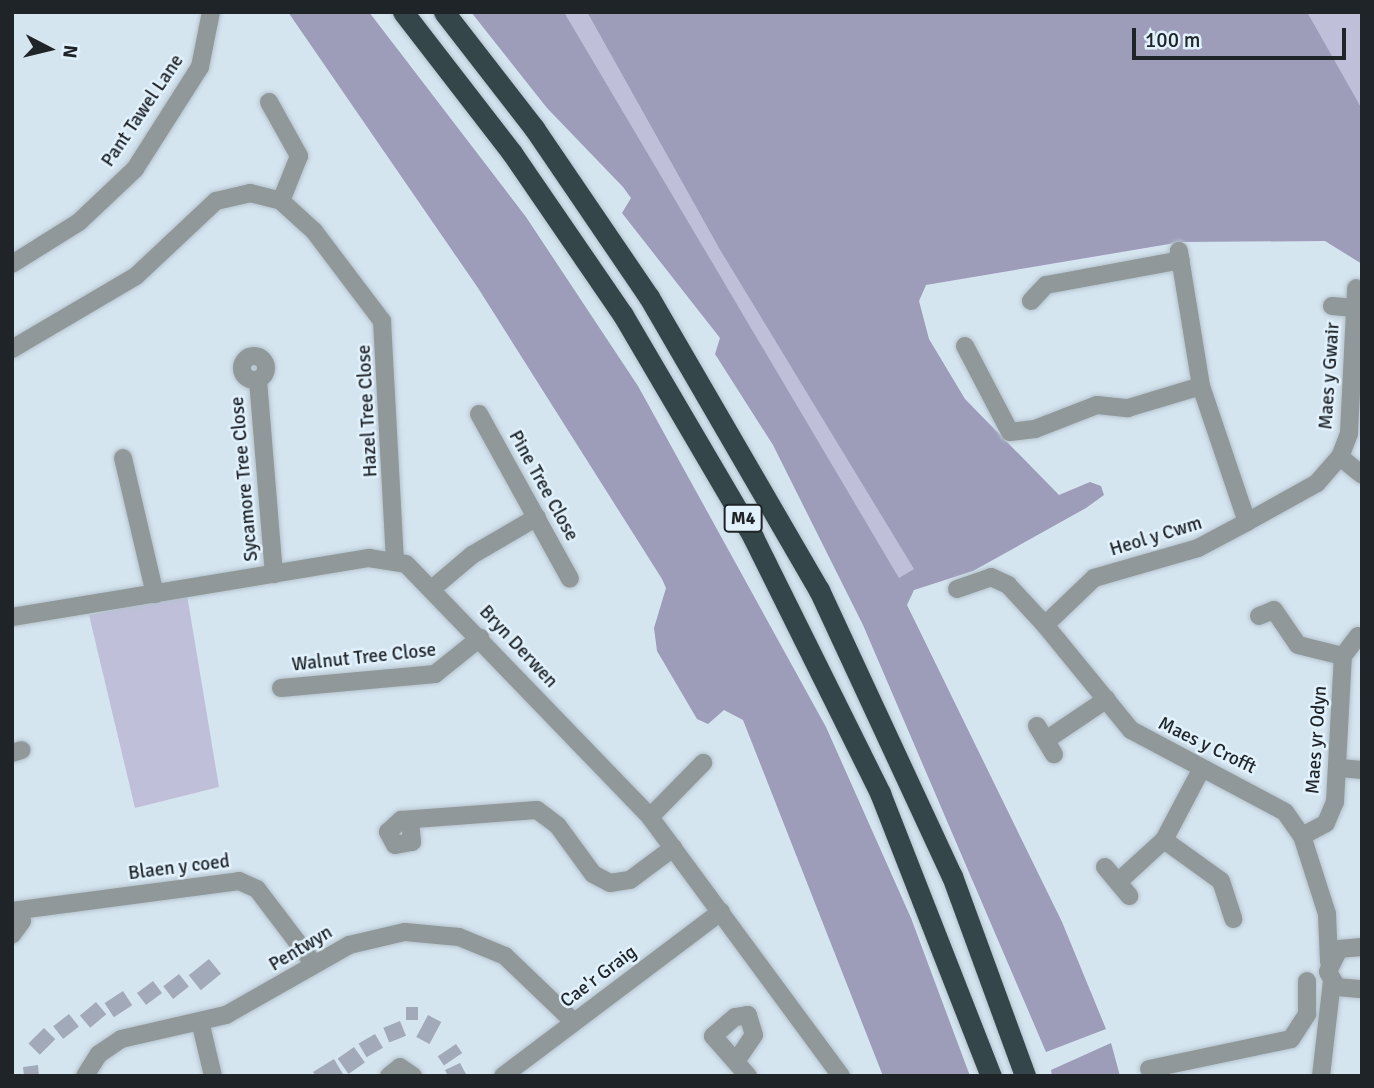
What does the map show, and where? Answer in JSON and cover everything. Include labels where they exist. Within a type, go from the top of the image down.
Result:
[{"type":"highway","name":"M4","points":[[403,12],[512,153],[623,315],[754,537],[880,793],[991,1076]]},
{"type":"highway","name":"M4","points":[[444,12],[534,128],[649,297],[819,590],[946,864],[1026,1076]]},
{"type":"street","name":"Pant Tawel Lane","points":[[12,264],[79,222],[135,169],[200,67],[211,12]]},
{"type":"street","points":[[12,349],[136,276],[216,201],[250,193],[281,201],[299,156],[269,102]]},
{"type":"street","name":"Hazel Tree Close","points":[[281,201],[314,231],[382,321],[390,363],[395,560]]},
{"type":"street","points":[[1031,301],[1046,285],[1180,255],[1200,386],[1247,522]]},
{"type":"street","name":"Maes y Gwair","points":[[1247,522],[1317,483],[1340,457],[1349,433],[1356,288]]},
{"type":"street","name":"Maes y Gwair","points":[[1332,306],[1355,307]]},
{"type":"street","points":[[965,346],[1010,432],[1056,421],[1076,421],[1097,405],[1128,408],[1200,386]]},
{"type":"street","name":"Sycamore Tree Close","points":[[258,380],[274,574]]},
{"type":"street","name":"Pine Tree Close","points":[[479,414],[570,579]]},
{"type":"street","points":[[1340,457],[1362,475]]},
{"type":"street","points":[[123,458],[155,594]]},
{"type":"street","points":[[433,588],[472,555],[537,517]]},
{"type":"street","name":"Heol y Cwm","points":[[1045,625],[1094,578],[1198,548],[1247,522]]},
{"type":"street","points":[[12,617],[274,574],[395,560]]},
{"type":"street","name":"Bryn Derwen","points":[[395,560],[433,588],[650,817],[841,1076]]},
{"type":"street","points":[[957,589],[991,577],[1009,585],[1045,625]]},
{"type":"street","points":[[1259,616],[1274,610],[1298,645],[1343,656],[1358,636]]},
{"type":"street","name":"Maes y Crofft","points":[[1045,625],[1131,730],[1275,804],[1302,836],[1327,914],[1332,981],[1321,1076]]},
{"type":"street","name":"Walnut Tree Close","points":[[281,688],[442,672],[480,638]]},
{"type":"street","name":"Maes yr Odyn","points":[[1302,836],[1326,823],[1339,768],[1343,656]]},
{"type":"street","points":[[1045,740],[1107,699]]},
{"type":"street","points":[[650,817],[698,784],[703,763]]},
{"type":"street","points":[[1105,867],[1124,889],[1164,839],[1202,768]]},
{"type":"street","points":[[1339,768],[1362,770]]},
{"type":"street","points":[[410,822],[514,807],[537,810],[610,883],[630,880],[673,848]]},
{"type":"street","points":[[1164,839],[1221,881],[1225,910]]},
{"type":"street","name":"Blaen y coed","points":[[12,911],[239,881],[257,889],[314,964]]},
{"type":"street","points":[[12,911],[22,925],[12,935]]},
{"type":"street","name":"Cae'r Graig","points":[[503,1076],[526,1069],[574,1022],[721,912]]},
{"type":"street","name":"Maes y Crofft","points":[[1327,914],[1358,946]]},
{"type":"street","name":"Pentwyn","points":[[85,1076],[99,1054],[121,1039],[200,1021],[259,1000],[349,944],[389,934],[459,937],[505,956],[574,1022]]},
{"type":"street","points":[[1329,962],[1339,949],[1358,946]]},
{"type":"street","points":[[1149,1069],[1186,1069],[1291,1039],[1307,1014],[1307,981]]},
{"type":"street","points":[[1332,981],[1344,991],[1361,990]]},
{"type":"street","points":[[1329,1019],[1361,990]]},
{"type":"street","points":[[200,1021],[213,1076]]},
{"type":"street","points":[[737,1060],[748,1076]]},
{"type":"street","points":[[388,1076],[400,1067],[413,1076]]},
{"type":"shaded area","points":[[288,12],[369,12],[526,217],[638,386],[826,727],[911,918],[970,1076],[883,1076],[743,720],[724,710],[708,724],[697,719],[657,651],[654,628],[666,588],[662,579],[478,288]]},
{"type":"shaded area","points":[[471,12],[564,12],[899,578],[914,569],[720,250],[587,12],[1307,12],[1362,109],[1362,264],[1325,241],[1181,242],[926,285],[919,301],[929,339],[965,399],[1059,495],[1090,482],[1101,486],[1104,495],[1086,508],[973,571],[914,590],[907,605],[1062,922],[1106,1029],[1046,1052],[863,625],[773,445],[715,354],[720,338],[622,213],[631,198],[623,187],[547,108]]},
{"type":"shaded area","points":[[564,12],[587,12],[720,250],[915,569],[899,579]]},
{"type":"shaded area","points":[[1307,12],[1362,12],[1362,109],[1320,38]]},
{"type":"shaded area","points":[[187,595],[219,787],[135,808],[89,615]]},
{"type":"shaded area","points":[[1111,1043],[1120,1076],[1052,1076],[1051,1070]]},
{"type":"building","points":[[209,959],[221,974],[201,990],[189,975]]},
{"type":"building","points":[[179,974],[189,987],[173,999],[163,986]]},
{"type":"building","points":[[153,981],[162,993],[146,1005],[137,993]]},
{"type":"building","points":[[123,991],[132,1005],[114,1017],[105,1003]]},
{"type":"building","points":[[96,1002],[106,1014],[90,1028],[80,1015]]},
{"type":"building","points":[[406,1007],[418,1007],[418,1020],[406,1020]]},
{"type":"building","points":[[69,1014],[79,1027],[63,1039],[53,1026]]},
{"type":"building","points":[[428,1015],[441,1022],[430,1044],[416,1037]]},
{"type":"building","points":[[400,1021],[406,1036],[389,1043],[383,1028]]},
{"type":"building","points":[[44,1028],[55,1039],[40,1055],[28,1044]]},
{"type":"building","points":[[375,1034],[383,1048],[367,1057],[359,1044]]},
{"type":"building","points":[[456,1044],[462,1053],[444,1065],[438,1056]]},
{"type":"building","points":[[354,1047],[365,1063],[349,1074],[338,1058]]},
{"type":"building","points":[[334,1059],[344,1076],[316,1076],[313,1072]]},
{"type":"building","points":[[460,1063],[467,1076],[448,1076],[445,1070]]},
{"type":"building","points":[[38,1065],[39,1076],[24,1076],[23,1067]]}]
